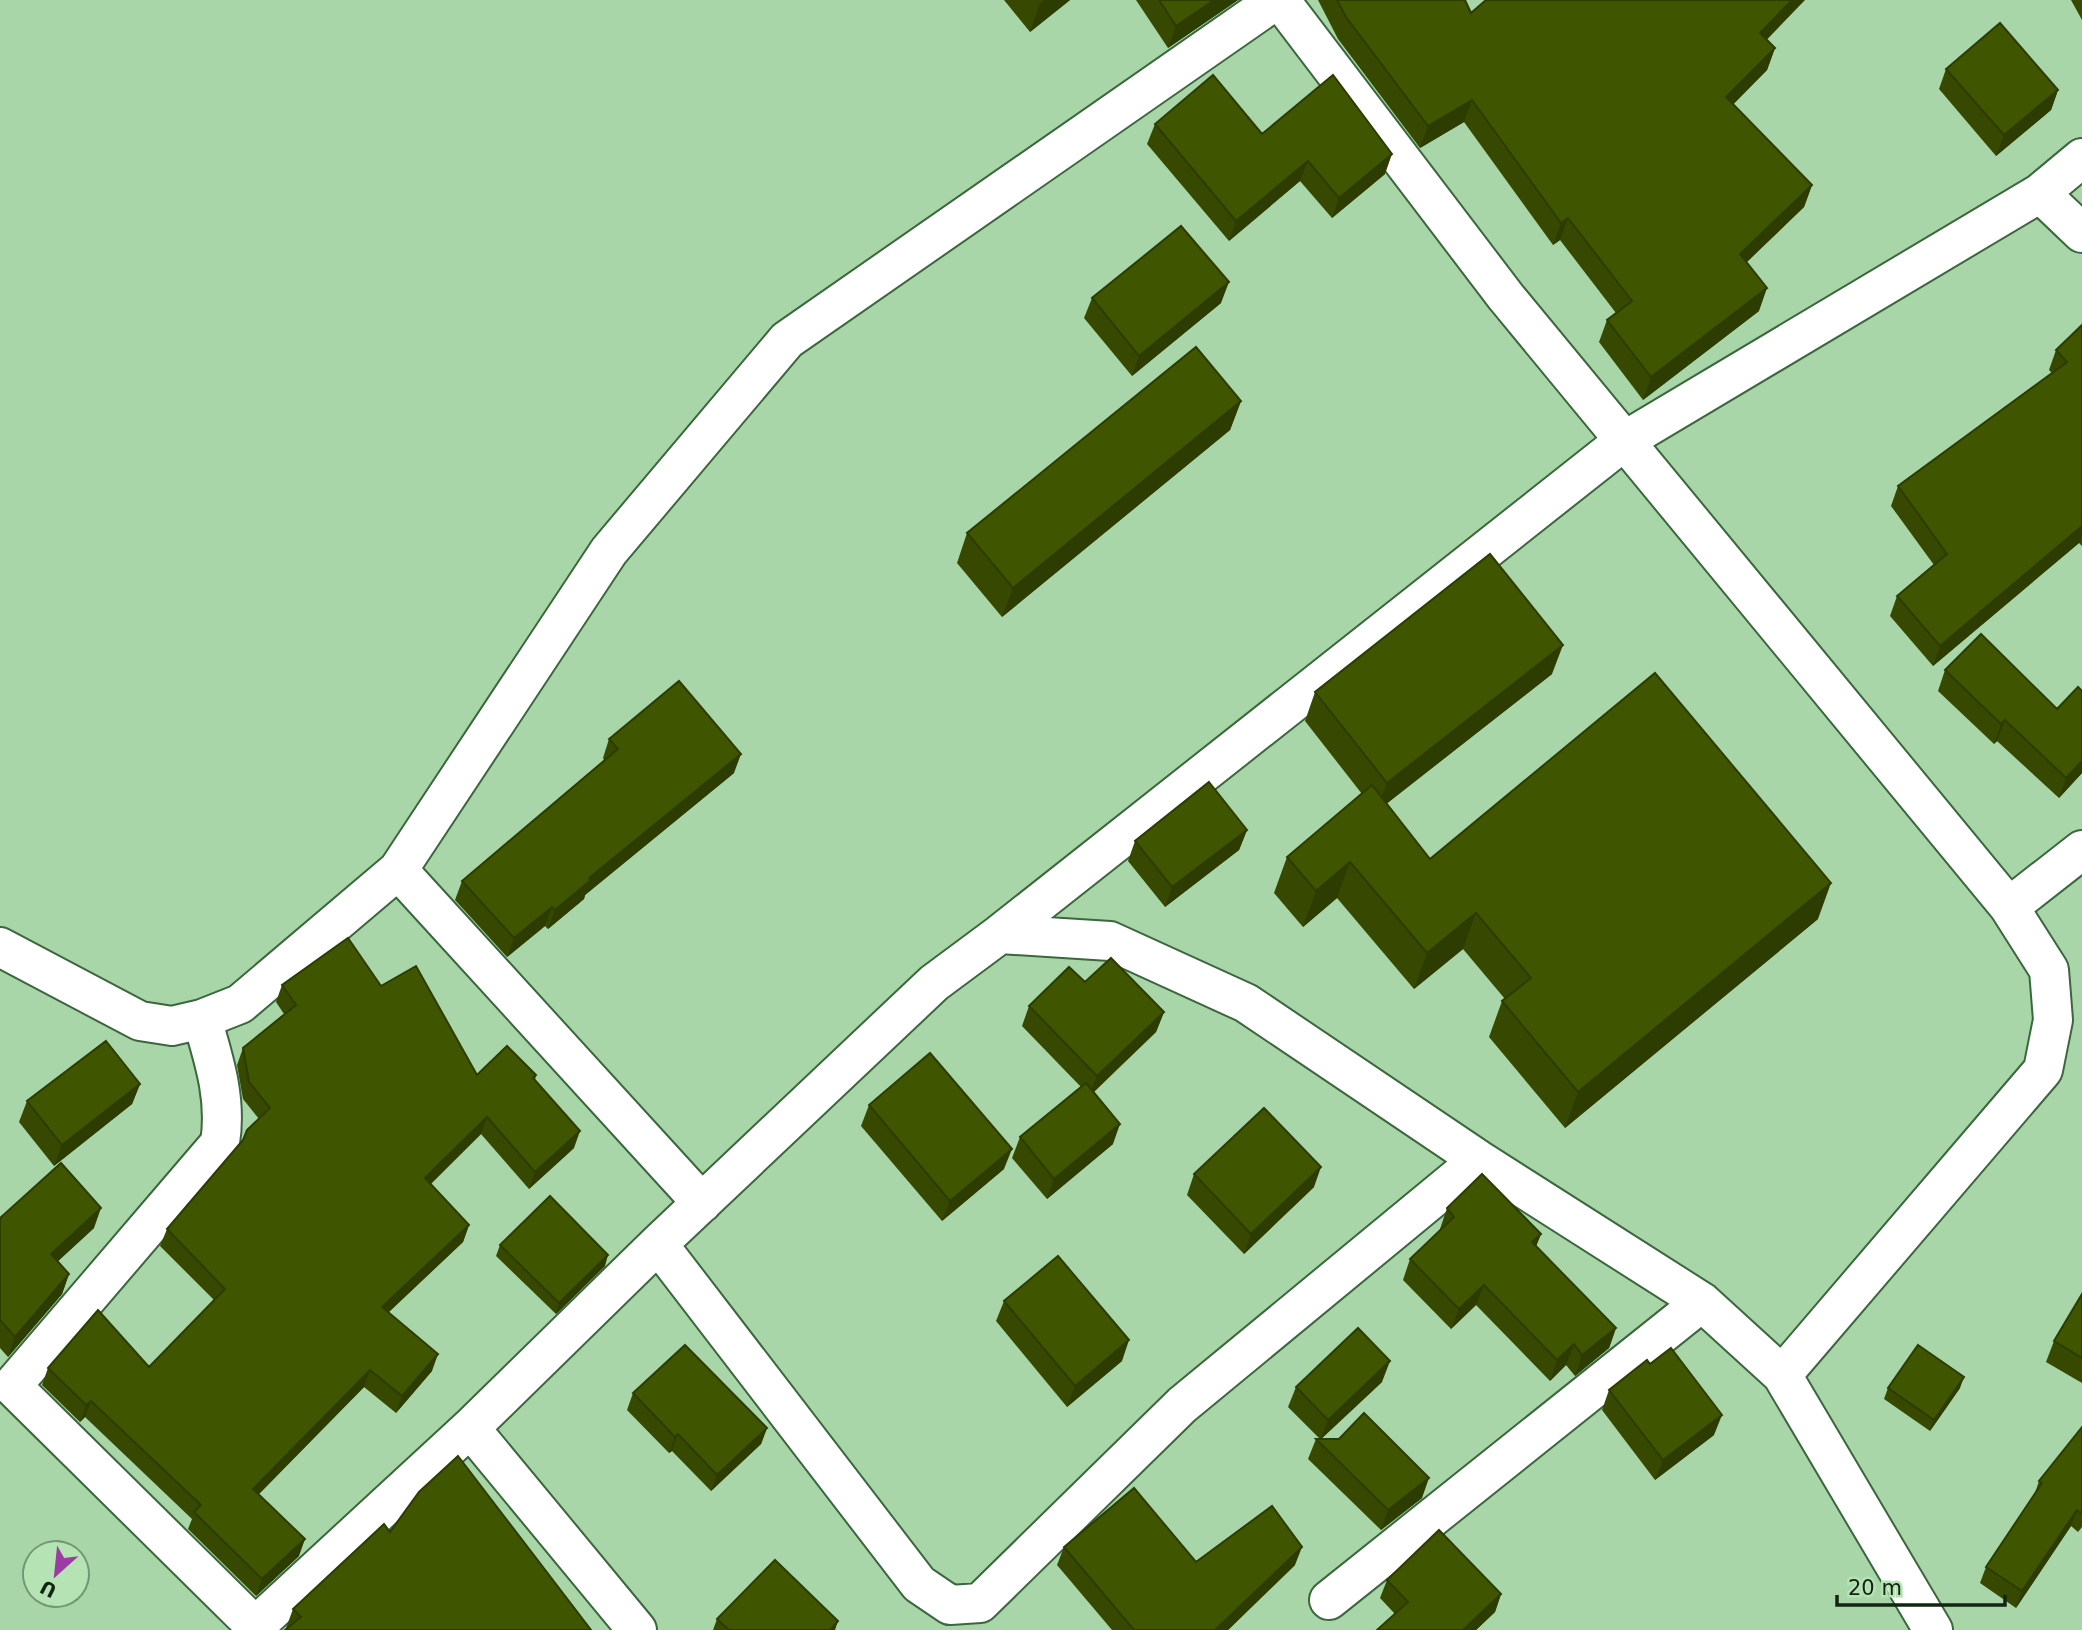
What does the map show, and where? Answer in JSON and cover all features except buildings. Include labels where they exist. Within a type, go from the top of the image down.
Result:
[{"type":"street","points":[[0,947],[140,1021],[172,1026],[202,1019],[240,1004],[398,870],[609,551],[787,340],[1278,0],[1506,297],[2010,907],[2049,970],[2053,1020],[2043,1070],[1782,1375]]},
{"type":"street","points":[[202,1019],[220,1080],[220,1143],[6,1392],[253,1628],[470,1428],[658,1244],[934,983],[1000,934],[1624,441],[2040,193],[2082,158]]},
{"type":"street","points":[[2040,193],[2082,233]]},
{"type":"street","points":[[2010,907],[2082,850]]},
{"type":"street","points":[[398,870],[702,1203]]},
{"type":"street","points":[[1000,934],[1110,941],[1246,1003],[1479,1160],[1702,1302],[1782,1375],[1933,1630]]},
{"type":"street","points":[[658,1244],[919,1584],[950,1605],[980,1603],[1182,1405],[1479,1160]]},
{"type":"street","points":[[1329,1600],[1702,1302]]},
{"type":"street","points":[[470,1428],[637,1630]]}]
